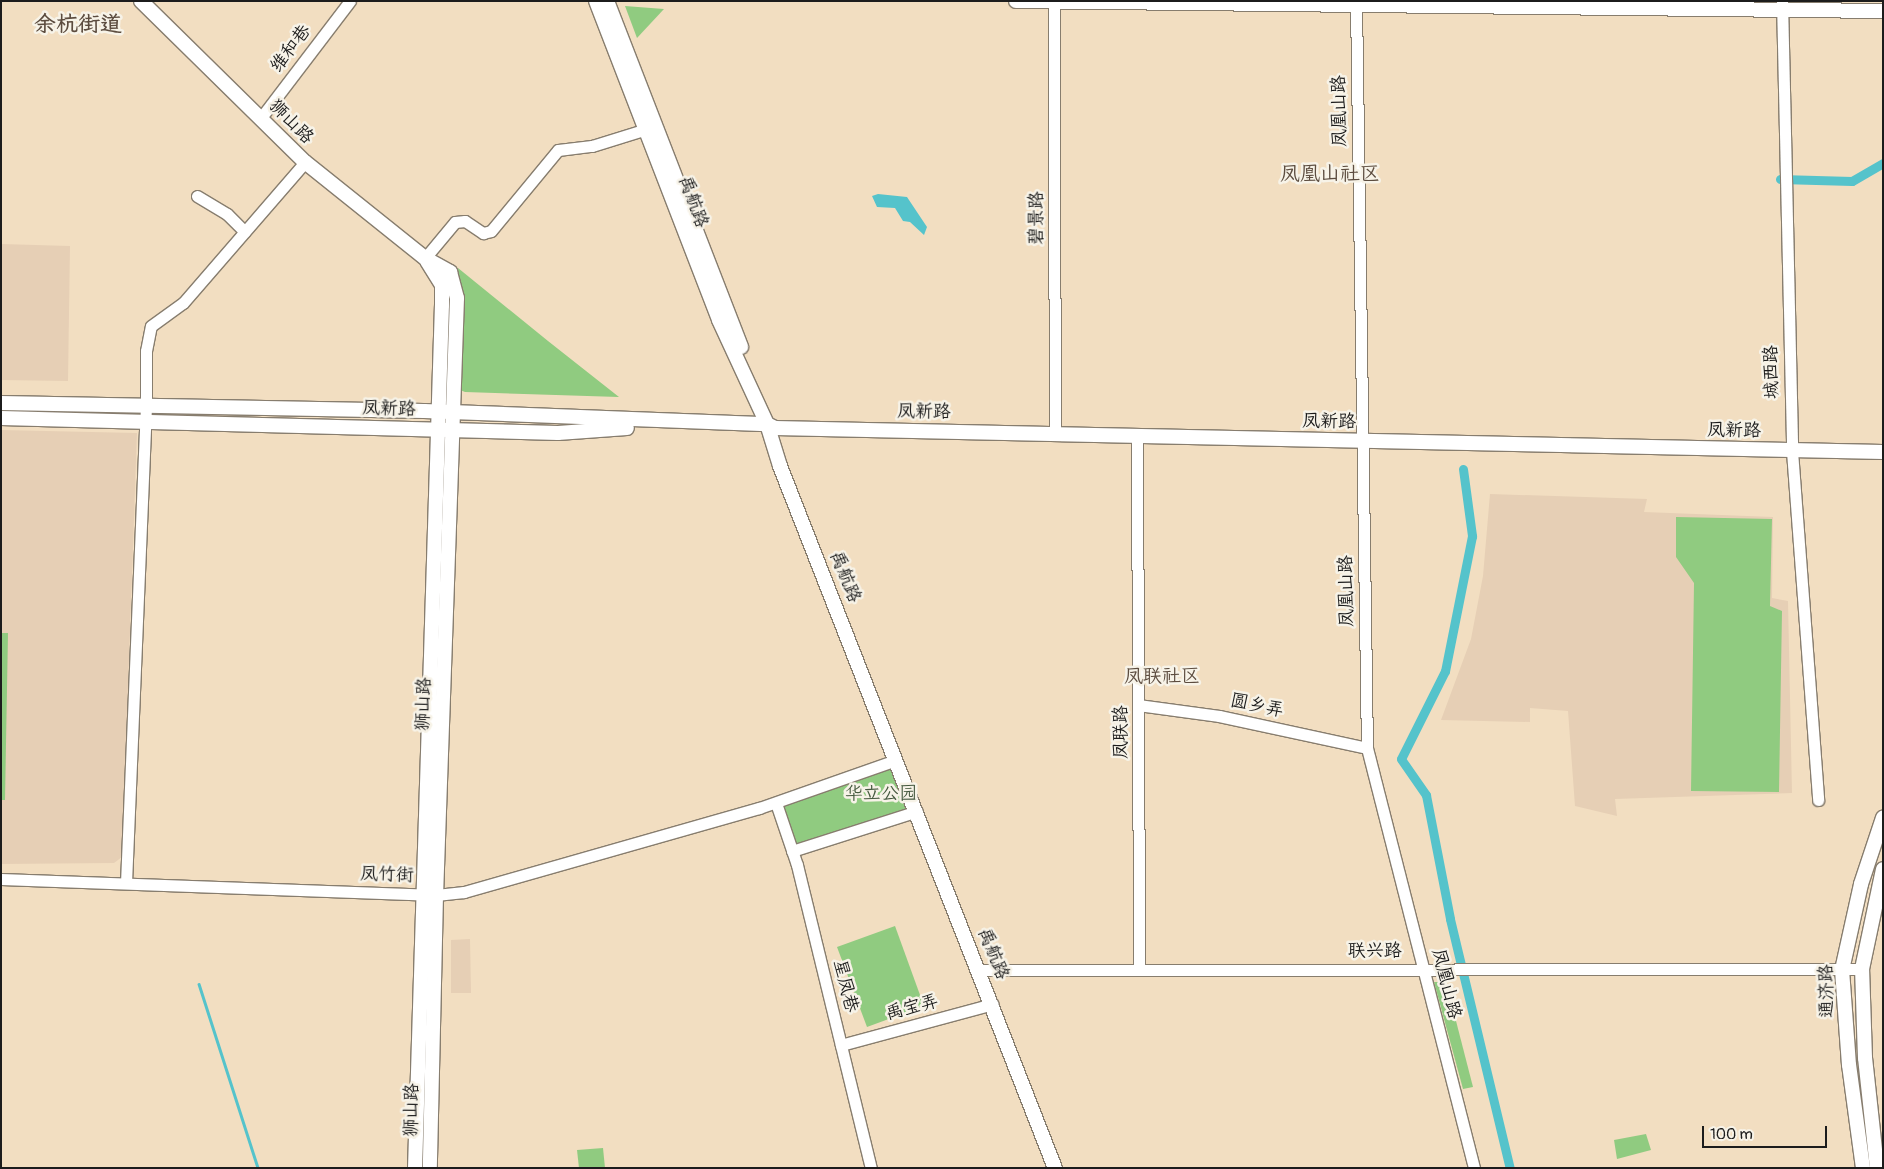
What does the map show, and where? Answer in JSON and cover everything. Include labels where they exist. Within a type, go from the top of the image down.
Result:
[{"type":"main road","name":"狮山路","points":[[141,1],[305,162],[425,258],[450,272],[457,298],[446,412],[429,895],[415,1168]]},
{"type":"main road","name":"禹航路","points":[[596,1],[652,128]]},
{"type":"main road","name":"禹航路","points":[[607,1],[652,128],[982,970],[1055,1168]]},
{"type":"main road","points":[[1016,1],[1783,6],[1883,11]]},
{"type":"main road","name":"凤新路","points":[[1,403],[446,412],[770,428]]},
{"type":"main road","name":"凤新路","points":[[1,418],[145,420],[558,433],[609,428],[770,428],[1480,445],[1883,452]]},
{"type":"main road","name":"禹航路","points":[[770,428],[896,760],[1062,1168]]},
{"type":"main road","name":"通济路","points":[[1863,1168],[1849,1065],[1842,970],[1862,884],[1883,818]]},
{"type":"main road","name":"通济路","points":[[1876,1168],[1865,1058],[1862,969],[1883,869]]},
{"type":"main road","name":"狮山路","points":[[429,895],[430,1168]]},
{"type":"street","name":"维和巷","points":[[260,119],[350,1]]},
{"type":"street","name":"碧景路","points":[[1054,2],[1055,434]]},
{"type":"street","name":"凤凰山路","points":[[1356,3],[1367,748],[1474,1168]]},
{"type":"street","name":"城西路","points":[[1783,6],[1792,451],[1818,800]]},
{"type":"street","points":[[425,258],[455,222],[465,221],[483,233],[490,231],[558,150],[592,146],[652,128]]},
{"type":"street","points":[[126,883],[146,405],[146,351],[151,326],[183,303],[305,162]]},
{"type":"street","points":[[197,196],[228,214],[246,232]]},
{"type":"street","name":"凤联路","points":[[1137,436],[1139,968]]},
{"type":"street","name":"圆乡弄","points":[[1138,705],[1219,716],[1367,748]]},
{"type":"street","name":"凤竹街","points":[[1,879],[429,895],[464,892],[759,808],[780,805],[896,760]]},
{"type":"street","name":"星凤巷","points":[[780,805],[871,1168]]},
{"type":"street","points":[[792,851],[917,811]]},
{"type":"street","name":"联兴路","points":[[982,970],[1139,968],[1862,969]]},
{"type":"street","name":"禹宝弄","points":[[841,1045],[993,1004]]},
{"type":"shaded area","points":[[1,244],[70,246],[68,381],[1,380]]},
{"type":"shaded area","points":[[1,430],[137,433],[122,857],[114,863],[1,864]]},
{"type":"shaded area","points":[[1490,494],[1647,499],[1644,512],[1773,517],[1772,598],[1788,601],[1792,793],[1615,799],[1617,816],[1575,806],[1568,711],[1530,708],[1530,722],[1441,720],[1471,639],[1483,576]]},
{"type":"shaded area","points":[[470,939],[471,993],[451,993],[451,940]]},
{"type":"green space","points":[[625,6],[664,9],[637,38]]},
{"type":"green space","points":[[458,268],[619,397],[465,392],[455,388]]},
{"type":"green space","points":[[1676,517],[1772,519],[1770,606],[1782,611],[1779,792],[1691,791],[1694,583],[1676,557]]},
{"type":"green space","points":[[1,633],[8,633],[5,800],[1,800]]},
{"type":"green space","name":"华立公园","points":[[894,765],[913,809],[795,844],[776,806]]},
{"type":"green space","points":[[895,926],[924,1006],[867,1027],[837,947]]},
{"type":"green space","points":[[1434,982],[1446,982],[1473,1087],[1463,1089]]},
{"type":"green space","points":[[1646,1134],[1651,1150],[1617,1159],[1614,1140]]},
{"type":"green space","points":[[603,1148],[605,1168],[579,1168],[577,1150]]},
{"type":"water","points":[[878,194],[907,197],[927,227],[924,235],[910,222],[903,221],[895,208],[877,207],[872,196]]},
{"type":"waterway","points":[[1780,179],[1852,181],[1883,163]]},
{"type":"waterway","points":[[1463,469],[1472,536],[1445,671],[1401,759],[1426,795],[1450,919],[1510,1168]]},
{"type":"waterway","points":[[199,984],[258,1168]]},
{"type":"district","name":"余杭街道","points":[[78,25]]},
{"type":"district","name":"凤凰山社区","points":[[1330,173]]},
{"type":"district","name":"凤联社区","points":[[1162,677]]}]
